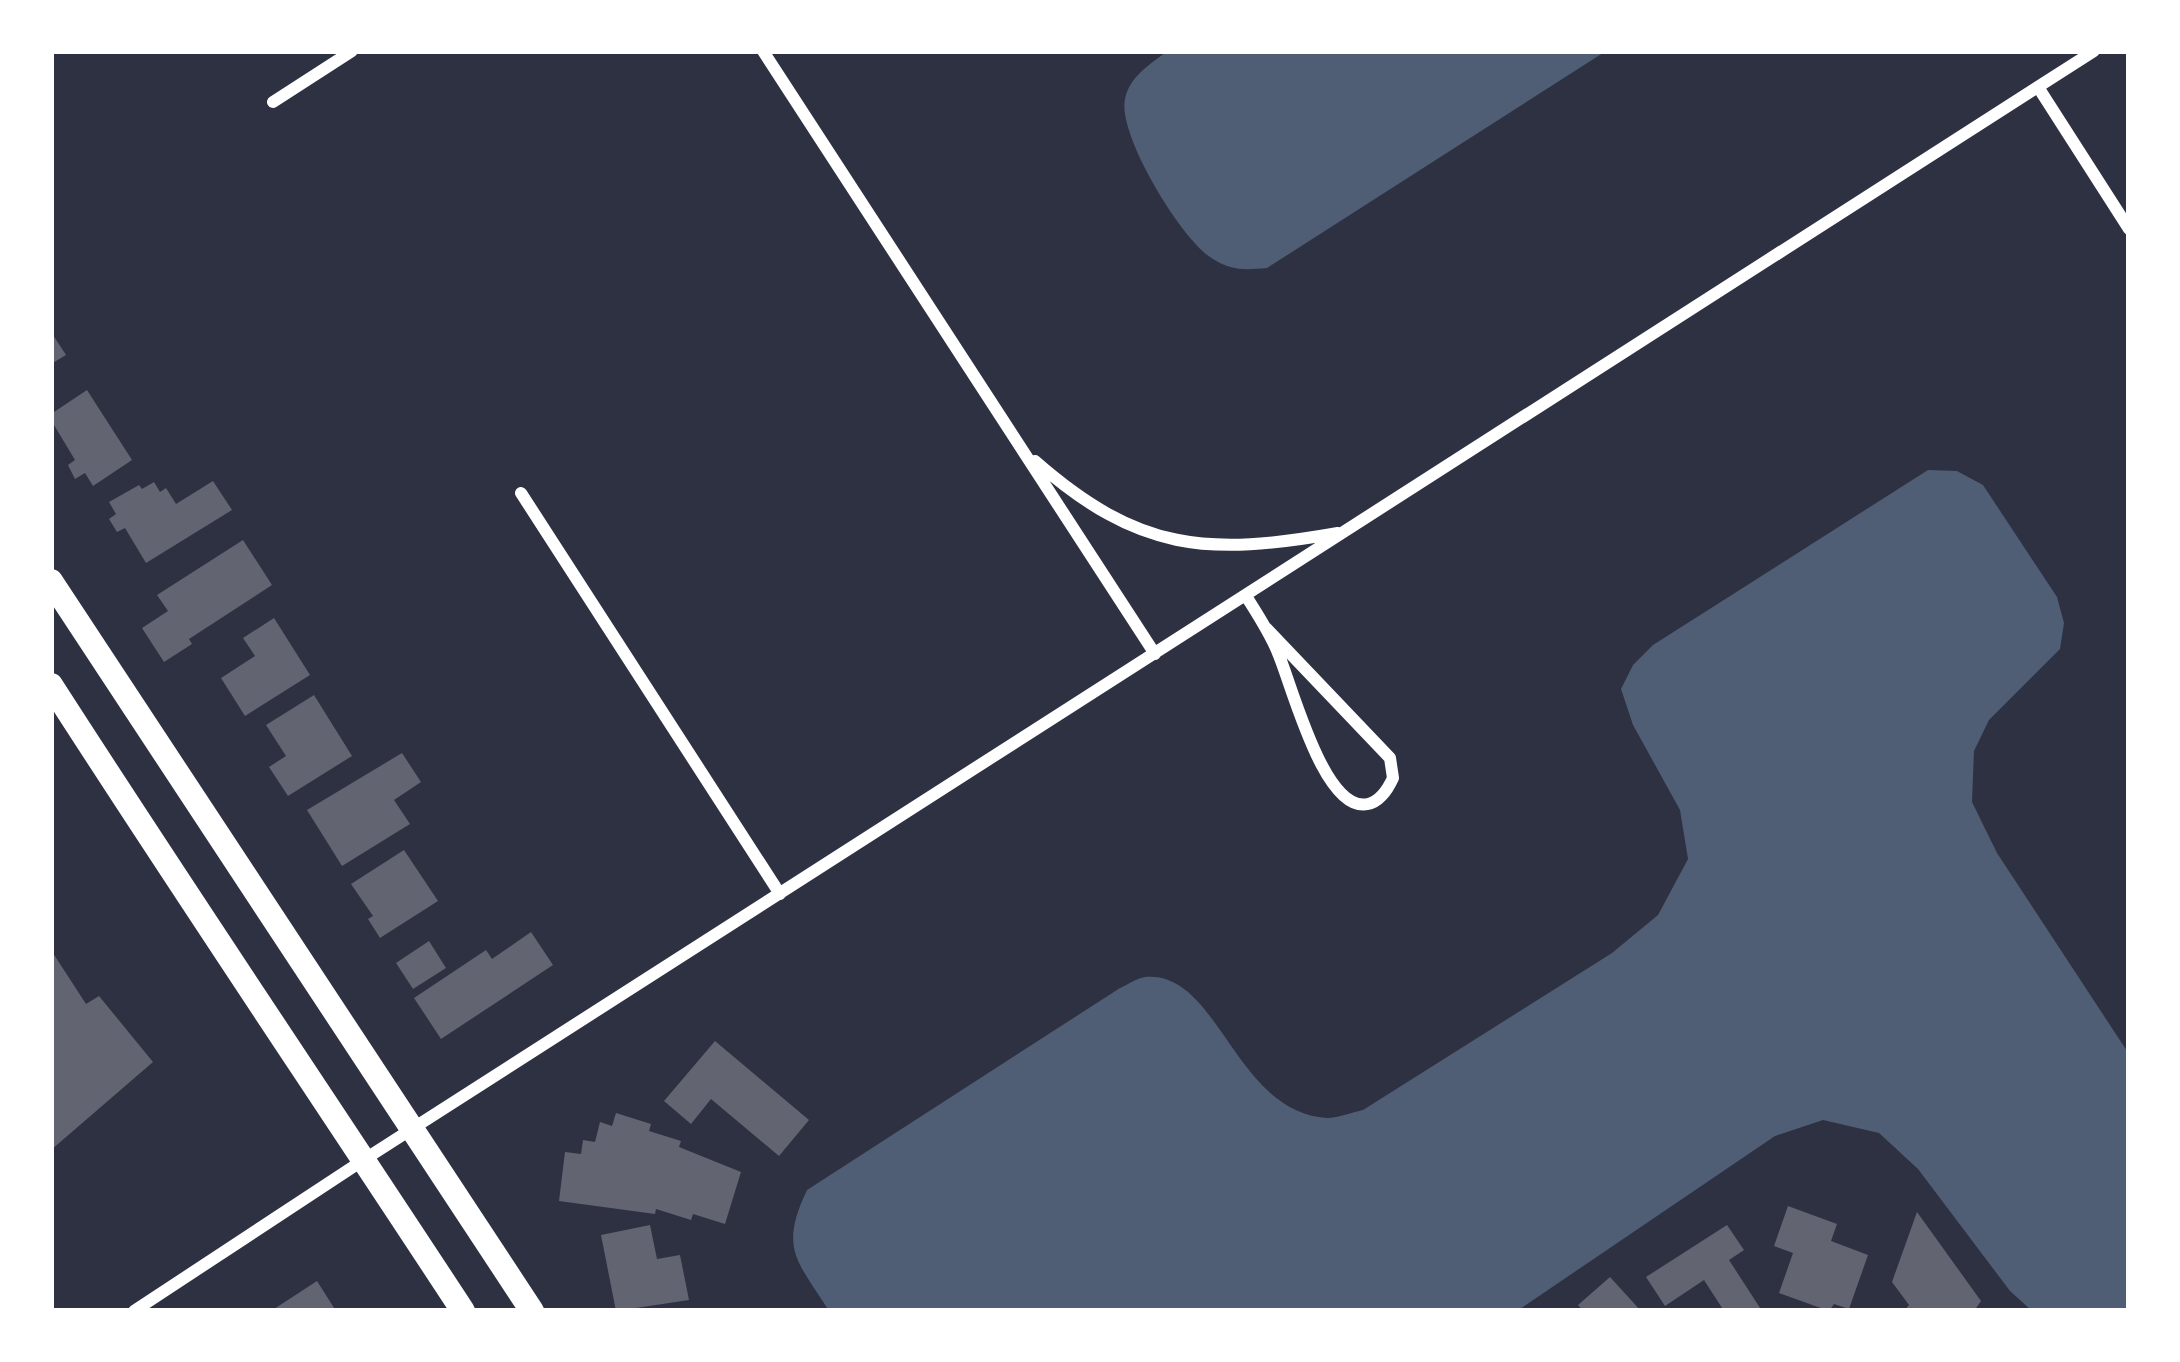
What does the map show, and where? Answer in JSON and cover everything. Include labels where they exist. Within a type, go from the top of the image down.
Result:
[{"type":"main road","points":[[51,581],[532,1311]]},
{"type":"main road","points":[[51,685],[463,1311]]},
{"type":"street","points":[[273,102],[352,51]]},
{"type":"street","points":[[763,51],[1156,654]]},
{"type":"street","points":[[134,1311],[2094,51]]},
{"type":"street","points":[[2038,87],[2129,229]]},
{"type":"street","points":[[1021,447],[1090,503],[1134,527],[1178,542],[1246,547],[1346,532]]},
{"type":"street","points":[[521,494],[780,894]]},
{"type":"street","points":[[1246,596],[1267,628],[1390,758],[1393,778],[1375,801],[1349,801],[1328,779],[1267,628]]},
{"type":"water","points":[[1168,51],[1606,51],[1267,268],[1245,269],[1213,259],[1185,231],[1154,185],[1131,136],[1125,115],[1127,91],[1142,71]]},
{"type":"water","points":[[1928,470],[1957,471],[1983,485],[2057,597],[2064,623],[2060,649],[1989,720],[1974,751],[1972,802],[1997,853],[2129,1054],[2129,1311],[2032,1311],[2010,1291],[1918,1169],[1879,1133],[1823,1120],[1775,1136],[1517,1311],[829,1311],[795,1254],[794,1227],[807,1190],[1135,980],[1170,981],[1192,995],[1270,1092],[1296,1110],[1327,1118],[1363,1110],[1612,953],[1658,915],[1688,859],[1680,810],[1633,725],[1621,689],[1633,665],[1653,645]]},
{"type":"building","points":[[51,332],[66,355],[51,364]]},
{"type":"building","points":[[87,390],[132,460],[93,486],[85,473],[75,479],[68,465],[75,460],[51,420],[51,414]]},
{"type":"building","points":[[213,481],[232,510],[146,563],[125,528],[117,532],[109,519],[116,514],[109,502],[139,485],[142,489],[154,482],[160,492],[166,488],[176,504]]},
{"type":"building","points":[[243,540],[272,585],[189,639],[192,644],[164,662],[142,628],[168,611],[157,595]]},
{"type":"building","points":[[274,618],[310,675],[245,716],[221,678],[255,656],[243,638]]},
{"type":"building","points":[[314,695],[352,756],[288,796],[269,767],[286,756],[266,725]]},
{"type":"building","points":[[402,753],[421,782],[394,800],[410,824],[342,866],[307,810]]},
{"type":"building","points":[[404,850],[438,901],[380,938],[368,919],[373,916],[351,884]]},
{"type":"building","points":[[531,932],[553,965],[441,1039],[414,998],[486,950],[492,959]]},
{"type":"building","points":[[429,941],[446,968],[413,989],[396,963]]},
{"type":"building","points":[[51,950],[86,1004],[99,996],[153,1062],[51,1150]]},
{"type":"building","points":[[715,1041],[809,1120],[779,1156],[711,1099],[691,1124],[664,1101]]},
{"type":"building","points":[[616,1113],[651,1124],[649,1131],[681,1141],[679,1147],[741,1172],[725,1224],[693,1214],[691,1220],[656,1209],[655,1214],[559,1201],[565,1152],[581,1154],[583,1140],[595,1142],[600,1122],[612,1126]]},
{"type":"building","points":[[1788,1206],[1837,1224],[1831,1241],[1868,1255],[1849,1309],[1834,1304],[1829,1311],[1779,1293],[1793,1253],[1774,1246]]},
{"type":"building","points":[[1917,1212],[1981,1301],[1974,1311],[1904,1311],[1909,1305],[1892,1282]]},
{"type":"building","points":[[650,1225],[657,1259],[680,1255],[689,1300],[616,1311],[601,1235]]},
{"type":"building","points":[[1727,1225],[1744,1250],[1729,1260],[1762,1311],[1724,1311],[1704,1280],[1665,1306],[1646,1277]]},
{"type":"building","points":[[1610,1277],[1641,1311],[1583,1311],[1578,1305]]},
{"type":"building","points":[[317,1281],[336,1311],[271,1311]]}]
